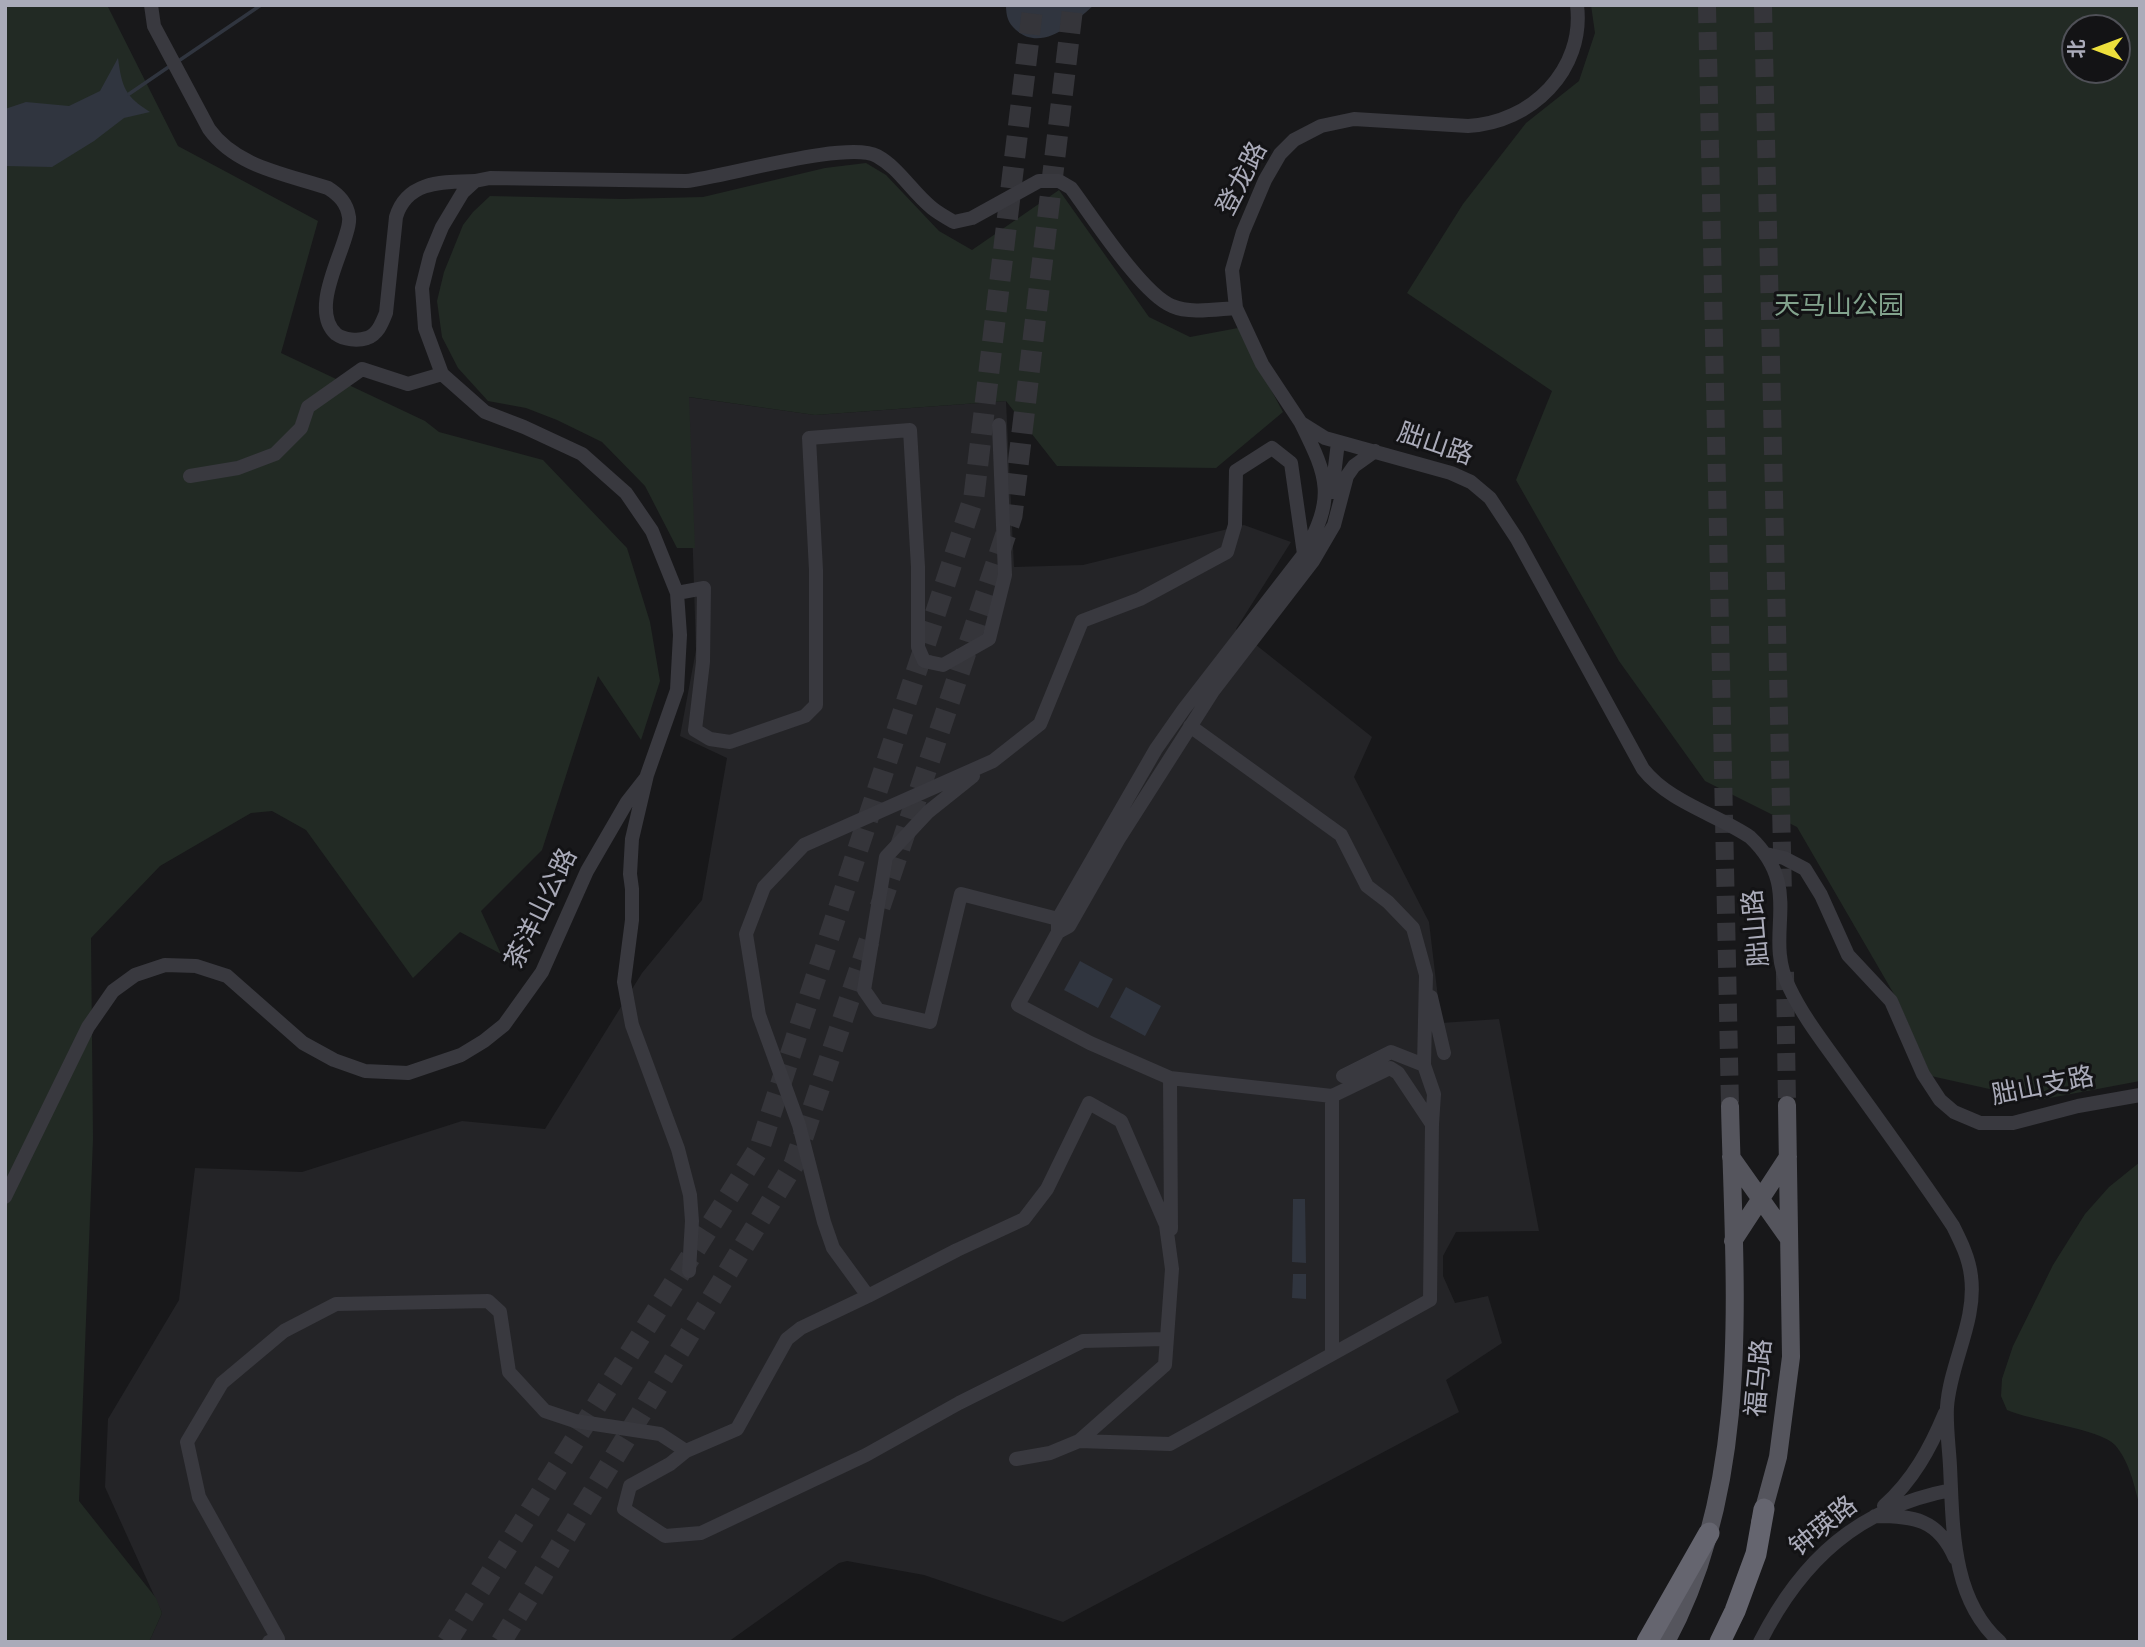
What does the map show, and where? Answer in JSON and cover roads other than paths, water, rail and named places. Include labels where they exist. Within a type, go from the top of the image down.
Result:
[{"type":"highway","points":[[1720,1642],[1735,1611],[1756,1554],[1764,1509]]},
{"type":"highway","points":[[1647,1642],[1709,1532]]},
{"type":"main road","name":"福马路","points":[[1710,1642],[1735,1594],[1764,1509],[1778,1457],[1789,1375],[1787,1105]]},
{"type":"main road","name":"福马路","points":[[1666,1642],[1679,1617],[1709,1532],[1727,1446],[1734,1337],[1730,1106]]},
{"type":"main road","points":[[1731,1157],[1743,1170],[1759,1173],[1775,1169],[1788,1157]]},
{"type":"main road","points":[[1731,1157],[1790,1239]]},
{"type":"main road","points":[[1733,1241],[1788,1157]]},
{"type":"main road","points":[[1733,1241],[1745,1227],[1760,1220],[1777,1227],[1790,1239]]},
{"type":"street","points":[[151,5],[154,26],[219,143],[252,164],[328,188],[339,195],[346,206],[350,220],[323,307],[329,325],[339,336],[354,340],[369,338],[381,326],[386,313],[396,217],[407,195],[421,187],[439,182],[489,178],[686,181],[713,178],[815,156],[863,152],[873,153],[889,163],[931,207],[954,222],[972,218],[1039,181],[1059,181],[1071,188],[1149,292],[1172,307],[1197,310],[1236,308]]},
{"type":"street","name":"登龙路","points":[[1375,451],[1325,438],[1301,423],[1262,364],[1236,308],[1232,270],[1258,194],[1287,146],[1302,134],[1321,126],[1354,119],[1468,126],[1495,123],[1535,103],[1565,68],[1575,42],[1577,5]]},
{"type":"street","points":[[475,181],[463,192],[442,227],[430,256],[422,288],[425,328],[442,374],[485,412],[582,454],[625,493],[652,531],[677,593],[680,635],[677,690],[647,775],[632,839],[632,920],[624,982],[632,1025],[678,1149],[690,1195],[692,1221],[688,1271]]},
{"type":"street","points":[[190,476],[238,468],[275,454],[301,428],[308,407],[362,369],[408,384],[442,374]]},
{"type":"street","points":[[1301,423],[1333,497]]},
{"type":"street","points":[[677,593],[704,588],[703,662],[695,730],[710,739],[730,741],[805,716],[816,705],[816,570],[809,438],[910,430],[918,567],[918,647],[924,661],[943,665],[989,639],[1005,575],[999,425]]},
{"type":"street","points":[[1308,557],[1291,463],[1272,448],[1236,471],[1235,524],[1227,552],[1140,599],[1082,621],[1040,724],[928,812],[886,857],[864,990],[878,1010],[930,1022],[961,894],[1058,926],[1069,926],[1184,709],[1229,660],[1334,525],[1333,497],[1338,442]]},
{"type":"street","points":[[1333,497],[1354,466],[1375,451]]},
{"type":"street","name":"胐山路","points":[[1375,451],[1461,477],[1490,498],[1513,531],[1643,769],[1670,793],[1726,821],[1750,837],[1766,854],[1779,880],[1780,951],[1788,985],[1833,1056],[1953,1226],[1967,1257],[1972,1301],[1947,1409],[1951,1490],[1959,1567]]},
{"type":"street","points":[[1157,762],[1190,726],[1229,660]]},
{"type":"street","points":[[1190,726],[1341,835],[1367,886],[1388,902],[1413,928],[1444,1054]]},
{"type":"street","points":[[868,1296],[833,1248],[828,1235],[799,1125],[759,1015],[746,934],[764,887],[804,845],[993,761]]},
{"type":"street","name":"茶洋山公路","points":[[5,1197],[88,1027],[113,991],[135,975],[165,965],[196,966],[227,976],[303,1044],[334,1060],[365,1071],[408,1073],[461,1055],[484,1041],[504,1026],[542,972],[587,870],[627,802],[647,775]]},
{"type":"street","name":"胐山支路","points":[[1766,854],[1784,858],[1805,869],[1821,895],[1848,955],[1891,1001],[1923,1074],[1940,1100],[1954,1112],[1980,1123],[2013,1123],[2078,1105],[2140,1095]]},
{"type":"street","points":[[1058,926],[1018,1005],[1090,1043],[1170,1078],[1332,1096],[1390,1068],[1398,1073],[1432,1124]]},
{"type":"street","points":[[1079,1441],[1170,1444],[1430,1300],[1434,1094],[1424,1065],[1426,975]]},
{"type":"street","points":[[1343,1076],[1391,1052],[1424,1065]]},
{"type":"street","points":[[1016,1459],[1050,1453],[1079,1441],[1165,1365],[1172,1269],[1170,1078]]},
{"type":"street","points":[[1332,1096],[1332,1354]]},
{"type":"street","points":[[1165,1339],[1083,1341],[959,1403],[866,1455],[701,1533],[665,1536],[624,1509],[630,1486],[670,1464],[686,1451],[737,1430],[787,1339],[801,1328],[1024,1219],[1047,1189],[1089,1103],[1121,1121],[1166,1225],[1172,1269]]},
{"type":"street","points":[[269,1642],[278,1639],[199,1497],[187,1442],[222,1383],[284,1331],[336,1304],[488,1301],[500,1312],[509,1372],[545,1411],[575,1421],[660,1434],[686,1451]]},
{"type":"street","points":[[1874,1516],[1912,1477],[1930,1447],[1947,1409]]},
{"type":"street","name":"钟瑛路","points":[[1760,1642],[1788,1594],[1809,1568],[1842,1537],[1874,1516],[1903,1502],[1951,1490]]},
{"type":"street","points":[[1874,1516],[1925,1521],[1943,1537],[1959,1567],[1965,1590],[1977,1616],[2000,1642]]},
{"type":"waterway","points":[[177,62],[261,5]]},
{"type":"waterway","points":[[129,94],[170,66]]},
{"type":"tunnel","points":[[447,1642],[760,1147],[974,496],[1033,5]]},
{"type":"tunnel","points":[[880,907],[1012,516],[1073,5]]},
{"type":"tunnel","points":[[1707,5],[1730,1106]]},
{"type":"tunnel","points":[[1763,5],[1783,895]]},
{"type":"tunnel","points":[[501,1642],[794,1164],[870,938]]},
{"type":"tunnel","points":[[1785,972],[1787,1105]]},
{"type":"park label","name":"天马山公园","points":[[1839,307]]}]
